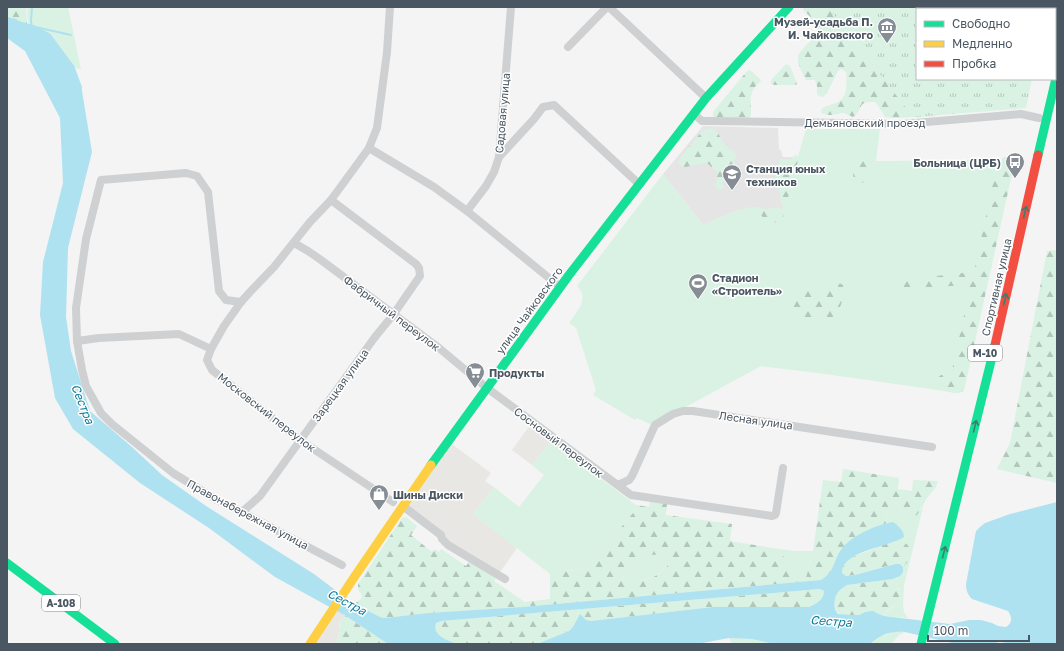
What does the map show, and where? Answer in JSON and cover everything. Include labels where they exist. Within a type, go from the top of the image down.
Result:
[{"type":"main road","name":"улица Чайковского","points":[[310,644],[448,441],[560,287],[706,98],[789,7]]},
{"type":"main road","name":"Спортивная улица","points":[[921,644],[930,588],[1048,80]]},
{"type":"main road","name":"Спортивная улица","points":[[913,644],[930,588],[991,362],[1056,80]]},
{"type":"main road","name":"А-108","points":[[7,563],[115,644]]},
{"type":"street","name":"Московский переулок","points":[[390,7],[387,52],[378,128],[369,148],[331,200],[310,222],[274,267],[242,302],[224,326],[211,349],[207,360],[212,370],[300,440],[393,502]]},
{"type":"street","name":"Садовая улица","points":[[467,211],[486,186],[494,172],[499,157],[511,7]]},
{"type":"street","points":[[568,47],[608,7],[706,98]]},
{"type":"street","points":[[499,157],[543,108],[554,105],[639,184]]},
{"type":"street","name":"Демьяновский проезд","points":[[694,114],[702,121],[710,122],[904,124],[1021,114],[1039,118]]},
{"type":"street","points":[[369,148],[434,187],[467,211],[560,287]]},
{"type":"street","name":"Правонабережная улица","points":[[242,302],[226,300],[219,291],[208,192],[197,176],[186,173],[101,180],[86,239],[76,308],[77,341],[82,370],[86,386],[101,413],[112,424],[173,473],[217,500],[342,565]]},
{"type":"street","name":"Зарецкая улица","points":[[242,512],[260,496],[420,276],[419,268],[416,264],[331,200]]},
{"type":"street","name":"Фабричный переулок","points":[[294,243],[308,251],[439,348],[487,388]]},
{"type":"street","points":[[77,341],[99,338],[179,334],[211,349]]},
{"type":"street","name":"Сосновый переулок","points":[[487,388],[632,495],[697,506],[772,516],[776,513],[783,468]]},
{"type":"street","name":"Лесная улица","points":[[618,485],[628,480],[632,476],[655,425],[673,414],[683,411],[693,411],[932,446]]},
{"type":"street","points":[[403,506],[441,534],[442,538],[448,545],[505,579]]},
{"type":"shaded area","name":"Станция юных техников","points":[[703,126],[778,128],[779,149],[783,157],[798,157],[779,221],[738,210],[703,225],[663,174]]},
{"type":"shaded area","points":[[530,425],[551,441],[532,465],[512,450]]},
{"type":"shaded area","points":[[449,442],[491,473],[485,481],[494,487],[473,514],[517,548],[498,575],[443,542],[402,511]]},
{"type":"shaded area","points":[[335,610],[346,616],[339,624],[340,631],[336,644],[313,644]]},
{"type":"green space","points":[[7,7],[28,7],[26,11],[27,25],[7,19]]},
{"type":"green space","points":[[28,7],[68,7],[81,69],[69,67],[46,37],[30,30],[27,16]]},
{"type":"green space","points":[[804,7],[901,7],[916,9],[916,80],[918,80],[937,116],[885,117],[875,102],[862,104],[857,114],[853,117],[844,113],[826,115],[821,112],[822,108],[838,102],[844,97],[847,85],[846,72],[841,69],[838,71],[827,93],[823,97],[817,95],[815,80],[806,80],[799,66],[798,56],[815,36],[818,28],[813,20],[803,10]]},
{"type":"green space","name":"Музей-усадьба П. И. Чайковского","points":[[828,7],[1047,7],[916,8],[916,80],[1032,80],[1026,108],[913,117]]},
{"type":"green space","points":[[786,64],[790,66],[797,84],[771,84],[771,80]]},
{"type":"green space","points":[[750,70],[761,81],[752,92],[750,117],[746,119],[716,118],[713,116],[713,112],[747,71]]},
{"type":"green space","points":[[710,128],[716,130],[725,145],[737,155],[734,162],[736,165],[735,171],[722,183],[724,187],[720,190],[716,188],[718,173],[707,163],[685,167],[681,166],[678,162],[703,130]]},
{"type":"green space","points":[[806,129],[880,129],[876,161],[1003,160],[952,392],[761,366],[682,409],[673,410],[650,424],[637,418],[635,420],[593,395],[596,390],[576,328],[569,323],[581,305],[581,291],[577,286],[663,174],[703,225],[730,213],[753,207],[761,208],[779,221]]},
{"type":"green space","points":[[866,154],[870,157],[868,166],[868,180],[862,183],[857,181],[853,176],[856,159],[859,155]]},
{"type":"green space","points":[[795,155],[799,157],[787,202],[785,204],[781,204],[775,170],[781,159],[791,160]]},
{"type":"green space","points":[[1004,157],[1010,157],[1013,160],[1014,165],[964,391],[954,393],[939,390],[934,385],[936,379],[941,375],[950,374],[952,370],[970,288],[967,285],[902,289],[896,286],[896,283],[901,280],[972,272],[975,267],[996,169],[998,162]]},
{"type":"green space","points":[[776,207],[782,209],[784,214],[780,223],[773,222],[762,217],[759,210],[761,208],[768,209]]},
{"type":"green space","points":[[1057,250],[1057,483],[997,469],[1010,443],[1047,251]]},
{"type":"green space","points":[[839,283],[843,285],[843,299],[841,306],[831,321],[826,322],[789,315],[788,304],[793,298],[808,291],[828,291],[833,285]]},
{"type":"green space","points":[[551,441],[636,505],[633,513],[587,568],[550,574],[473,514],[494,487],[519,507],[544,475],[532,465]]},
{"type":"green space","points":[[843,469],[899,478],[898,489],[912,491],[913,480],[938,481],[936,487],[927,498],[917,515],[912,517],[907,516],[900,508],[894,506],[889,508],[886,512],[887,523],[865,532],[846,545],[837,558],[830,573],[821,580],[522,607],[428,613],[385,618],[380,617],[351,602],[355,603],[361,599],[362,595],[358,590],[358,584],[402,518],[406,517],[417,526],[411,535],[432,552],[435,549],[439,552],[441,549],[466,566],[471,559],[498,575],[494,581],[525,602],[550,599],[550,574],[587,568],[633,513],[636,505],[649,507],[650,501],[667,504],[666,515],[732,524],[730,541],[779,550],[795,572],[796,579],[804,580],[806,578],[813,551],[823,480],[841,482]],"holes":[[[652,555],[664,556],[669,560],[668,565],[654,577],[633,581],[623,577],[625,574],[632,571],[639,562],[646,557]]]},
{"type":"green space","points":[[924,503],[904,586],[903,606],[904,612],[908,618],[884,616],[896,604],[899,598],[898,588],[893,579],[903,572],[907,544],[900,539],[903,537],[893,522],[887,523],[886,512],[889,508],[894,506],[900,508],[907,516],[921,510]]},
{"type":"green space","points":[[900,539],[906,543],[910,549],[909,559],[903,567],[900,564],[894,564],[855,575],[846,576],[842,573],[842,568],[850,558]]},
{"type":"green space","points":[[773,548],[794,551],[813,551],[806,578],[804,580],[796,579],[796,575],[779,550]]},
{"type":"green space","points":[[652,555],[664,556],[669,560],[668,565],[654,577],[643,580],[633,581],[623,577],[625,574],[632,571],[639,562]]},
{"type":"green space","points":[[893,579],[898,588],[899,598],[896,604],[885,613],[884,616],[877,613],[864,612],[856,616],[846,616],[835,610],[834,602],[836,596],[840,590],[847,585]]},
{"type":"green space","points":[[820,589],[824,591],[822,599],[809,607],[713,607],[591,621],[586,620],[580,615],[573,628],[569,631],[537,644],[457,644],[440,637],[435,627],[436,623],[441,621]]},
{"type":"green space","points":[[346,616],[389,644],[336,644],[340,632],[340,622]]},
{"type":"green space","points":[[893,632],[905,632],[899,635],[891,644],[872,643],[879,637]]},
{"type":"green space","points":[[729,638],[752,639],[774,644],[732,644]]},
{"type":"water","points":[[7,17],[16,19],[52,45],[82,91],[92,152],[68,248],[66,317],[71,351],[90,411],[162,475],[206,506],[314,574],[351,602],[380,617],[385,618],[428,613],[522,607],[821,580],[829,573],[838,554],[851,540],[872,528],[893,522],[902,530],[904,537],[897,541],[867,550],[857,555],[849,560],[844,566],[842,573],[846,576],[855,575],[895,564],[900,564],[903,567],[903,572],[900,576],[893,579],[847,585],[843,587],[836,596],[834,602],[835,610],[838,614],[859,615],[872,611],[884,616],[950,624],[969,620],[981,620],[1006,627],[1010,624],[1011,620],[1008,611],[972,599],[967,591],[966,584],[976,531],[985,523],[1010,514],[1057,502],[1057,644],[1012,644],[1000,642],[990,644],[956,644],[900,632],[886,634],[870,644],[774,644],[752,639],[729,638],[697,644],[537,644],[569,631],[580,614],[586,620],[591,621],[713,607],[809,607],[817,603],[823,597],[824,591],[820,589],[441,621],[436,623],[436,631],[445,639],[457,644],[389,644],[346,616],[275,577],[209,528],[140,483],[73,429],[55,398],[40,315],[43,262],[63,183],[60,118],[25,51],[7,38]]},
{"type":"waterway","points":[[32,7],[32,31]]},
{"type":"waterway","name":"Сестра","points":[[7,24],[32,31],[46,38],[69,69],[76,88]]},
{"type":"waterway","points":[[31,26],[71,35]]},
{"type":"traffic: fast","points":[[431,465],[569,275],[706,98],[789,7]]},
{"type":"traffic: fast","points":[[1056,43],[1057,39]]},
{"type":"traffic: fast","points":[[1056,78],[1057,74]]},
{"type":"traffic: fast","points":[[1038,155],[1056,80]]},
{"type":"traffic: fast","points":[[921,644],[995,345]]},
{"type":"traffic: fast","points":[[7,563],[115,644]]},
{"type":"traffic: slow","points":[[310,644],[431,465]]},
{"type":"traffic: jam","points":[[995,345],[1038,155]]},
{"type":"place","name":"Музей-усадьба П. И. Чайковского","points":[[887,44]]},
{"type":"place","name":"Больница (ЦРБ)","points":[[1015,179]]},
{"type":"place","name":"Станция юных техников","points":[[732,191]]},
{"type":"place","name":"Стадион «Строитель»","points":[[698,300]]},
{"type":"place","name":"Продукты","points":[[475,389]]},
{"type":"place","name":"Шины Диски","points":[[379,511]]}]
